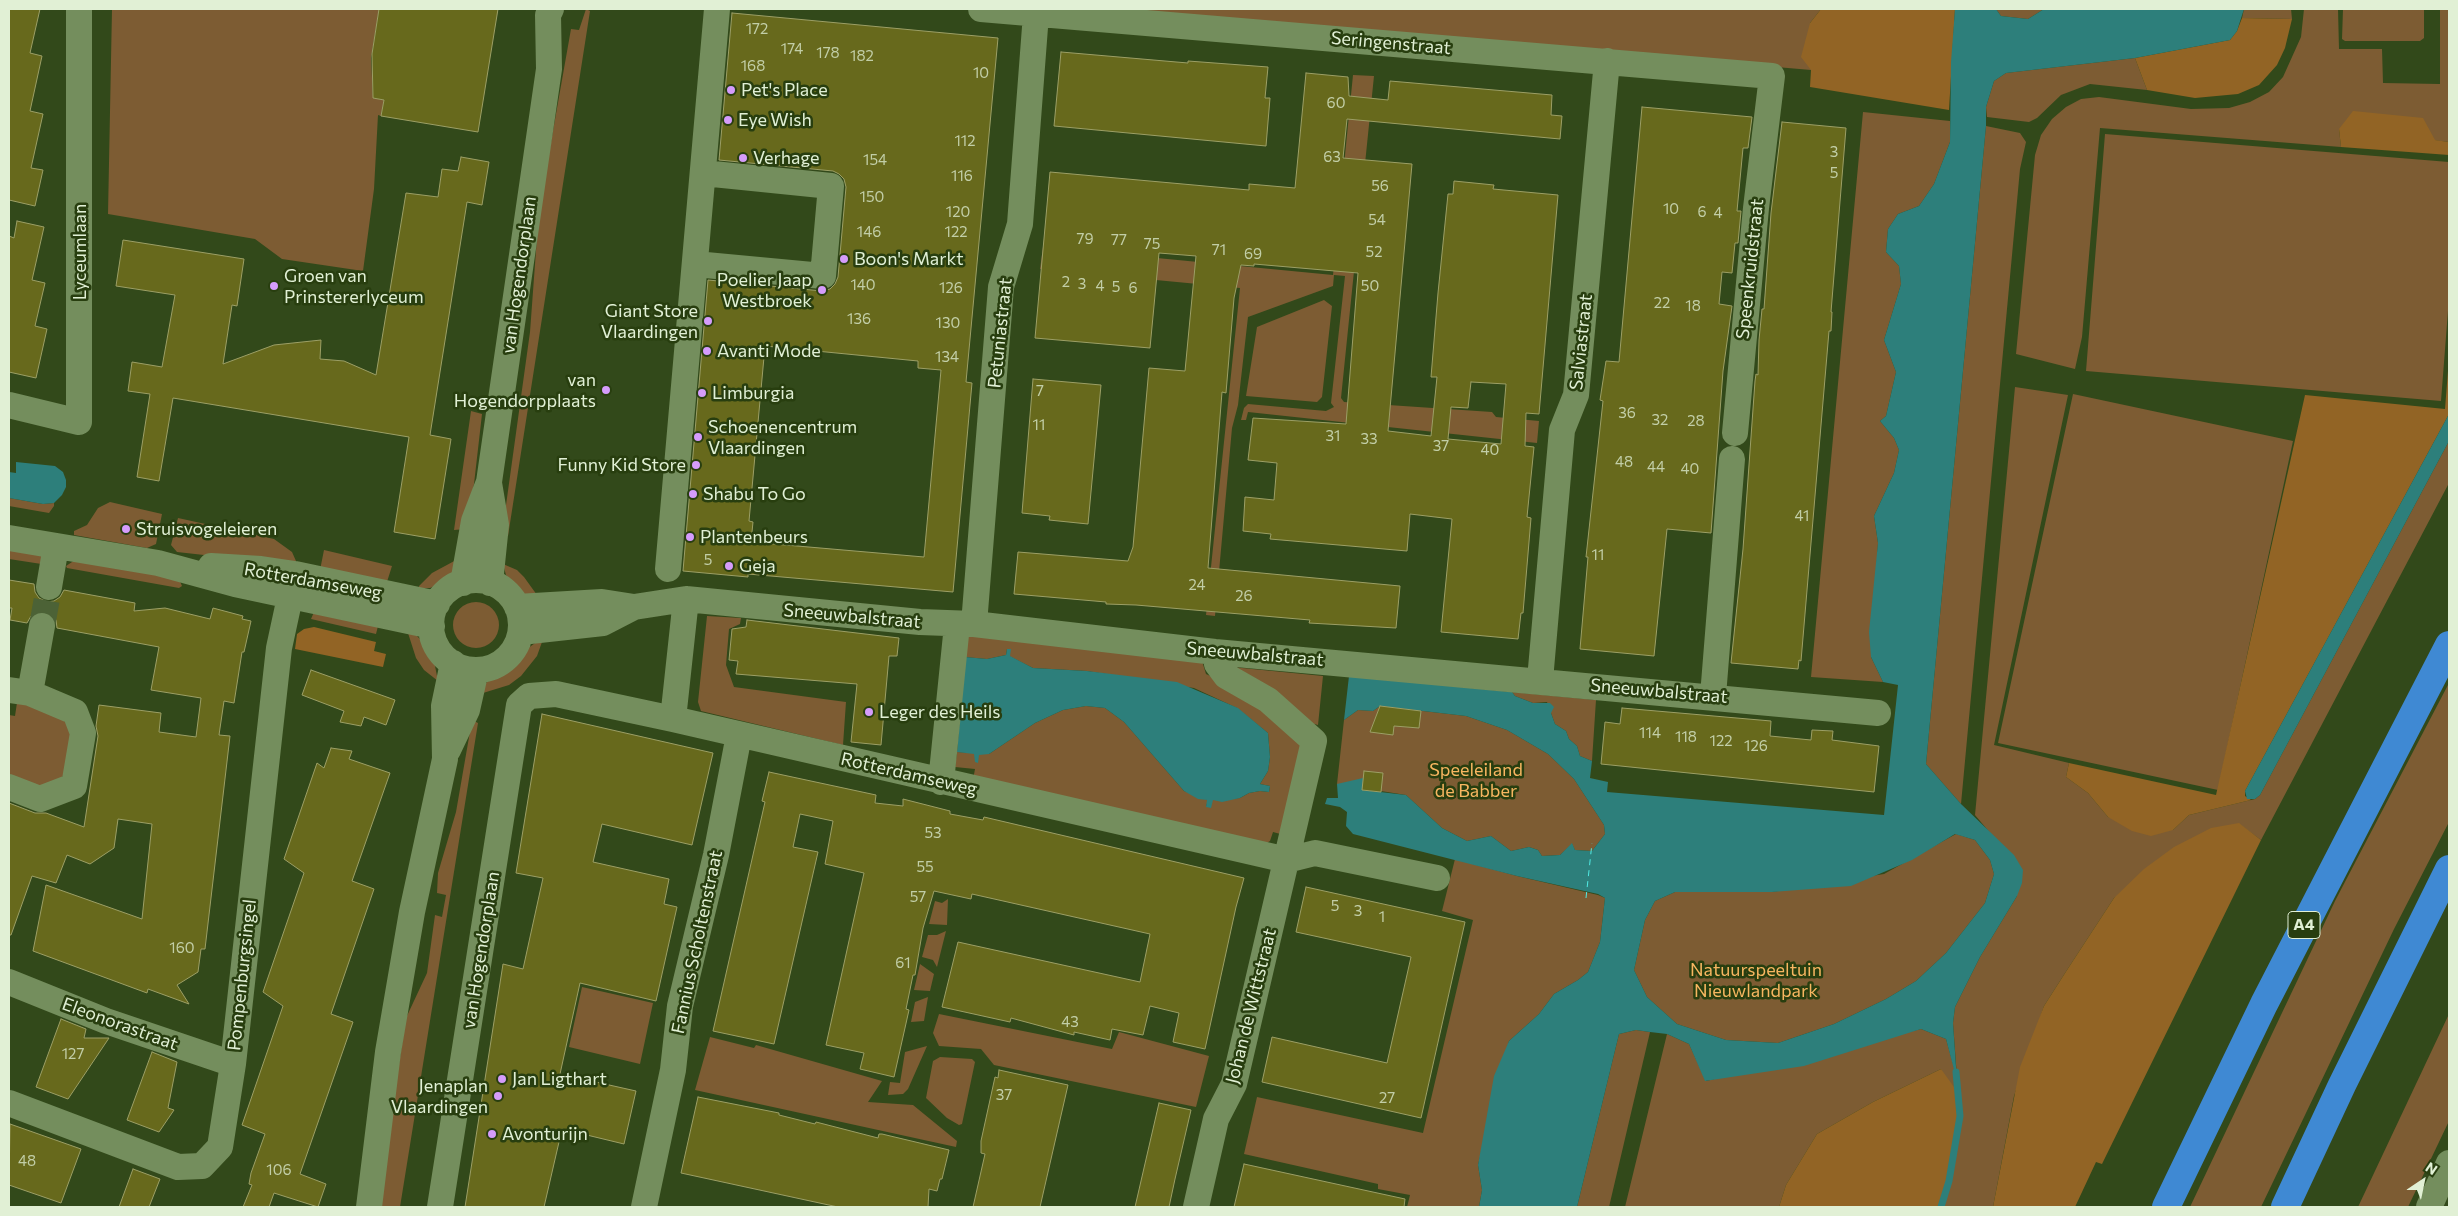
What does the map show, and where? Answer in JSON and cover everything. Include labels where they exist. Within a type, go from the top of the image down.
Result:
[{"type":"highway","name":"A4","points":[[2166,1207],[2264,1004],[2449,645]]},
{"type":"highway","points":[[2285,1207],[2342,1085],[2449,869]]},
{"type":"street","name":"Lyceumlaan","points":[[9,405],[79,422],[79,9]]},
{"type":"street","name":"van Hogendorplaan","points":[[463,583],[474,521],[489,482],[548,69],[548,15],[551,9]]},
{"type":"street","name":"van Hogendorplaan","points":[[548,69],[565,18],[566,9]]},
{"type":"street","points":[[668,570],[698,181],[717,9]]},
{"type":"street","name":"Seringenstraat","points":[[981,9],[1772,76],[1768,105]]},
{"type":"street","name":"Petuniastraat","points":[[941,782],[965,625],[1001,287],[1020,224],[1036,14]]},
{"type":"street","name":"Salviastraat","points":[[1540,680],[1562,430],[1576,395],[1608,61]]},
{"type":"street","name":"Speenkruidstraat","points":[[1735,433],[1768,105]]},
{"type":"street","points":[[692,257],[823,276],[831,186],[698,181]]},
{"type":"street","points":[[1713,696],[1732,459]]},
{"type":"street","name":"van Hogendorplaan","points":[[489,482],[496,525],[490,583]]},
{"type":"street","name":"Rotterdamseweg","points":[[9,538],[158,563],[235,584],[293,585],[434,615]]},
{"type":"street","points":[[50,587],[56,546]]},
{"type":"street","points":[[481,581],[490,583],[507,592],[519,620],[515,649],[494,667],[464,667],[440,651],[433,635],[434,615],[448,591],[463,583],[481,581]]},
{"type":"street","name":"Pompenburgsingel","points":[[9,1103],[178,1167],[202,1166],[220,1147],[232,1064],[279,648],[293,585]]},
{"type":"street","points":[[674,719],[686,599]]},
{"type":"street","name":"Sneeuwbalstraat","points":[[519,620],[603,623],[634,607],[686,599],[965,625],[1215,652],[1540,680],[1878,713]]},
{"type":"street","points":[[9,787],[40,799],[74,786],[83,733],[75,712],[20,692],[46,636]]},
{"type":"street","name":"Johan de Wittstraat","points":[[1196,1207],[1216,1119],[1234,1084],[1314,741],[1268,700],[1226,676],[1217,664],[1215,652]]},
{"type":"street","points":[[369,1207],[388,1052],[412,912],[445,755],[467,710],[464,667]]},
{"type":"street","name":"Rotterdamseweg","points":[[529,696],[556,694],[674,719],[941,782],[1287,860]]},
{"type":"street","name":"van Hogendorplaan","points":[[440,1207],[520,705],[529,696]]},
{"type":"street","name":"Fannius Scholtenstraat","points":[[644,1207],[673,1070],[680,1006],[716,855],[739,735]]},
{"type":"street","points":[[1287,860],[1314,853],[1437,878]]},
{"type":"street","name":"Eleonorastraat","points":[[9,982],[106,1020],[232,1064]]},
{"type":"street","points":[[352,1207],[388,1052]]},
{"type":"street","points":[[2429,1207],[2449,1163]]},
{"type":"green space","points":[[112,9],[379,9],[371,58],[373,98],[384,100],[381,116],[378,115],[374,189],[363,271],[282,259],[255,239],[108,214]]},
{"type":"green space","points":[[586,9],[590,11],[508,536],[502,534],[530,332],[539,210],[571,29],[579,30]]},
{"type":"green space","points":[[1102,9],[1821,9],[1810,23],[1811,70]]},
{"type":"green space","points":[[1996,9],[2044,9],[2028,19],[2001,16]]},
{"type":"green space","points":[[2244,9],[2291,9],[2292,19],[2242,18]]},
{"type":"green space","points":[[2304,9],[2338,9],[2339,49],[2382,49],[2383,83],[2440,84],[2440,9],[2449,9],[2449,142],[2339,129],[2341,147],[2100,128],[2082,337],[2075,369],[2016,354],[2035,155],[2041,135],[2052,119],[2066,107],[2081,99],[2099,97],[2191,109],[2229,108],[2250,102],[2269,92],[2283,77],[2301,37]]},
{"type":"green space","points":[[2343,9],[2424,9],[2424,38],[2420,41],[2345,41],[2342,39]]},
{"type":"green space","points":[[2135,58],[2147,90],[2090,84],[2061,95],[2037,118],[2029,122],[1987,117],[1986,107],[1994,81],[2006,73]]},
{"type":"green space","points":[[1353,75],[1374,76],[1341,398],[1344,402],[1492,412],[1496,417],[1539,421],[1537,443],[1248,412],[1246,420],[1241,420],[1244,408],[1248,404],[1326,411],[1334,407],[1331,403],[1345,276],[1334,275],[1333,286],[1248,317],[1238,405],[1232,428],[1215,616],[1206,615],[1240,288],[1040,269],[1043,247],[1333,275]]},
{"type":"green space","points":[[1863,112],[1950,121],[1950,142],[1934,184],[1919,206],[1898,214],[1888,229],[1886,252],[1899,266],[1901,284],[1884,340],[1896,372],[1886,416],[1880,421],[1894,438],[1899,450],[1894,473],[1874,516],[1878,543],[1871,657],[1883,682],[1811,677]]},
{"type":"green space","points":[[1986,126],[2020,133],[2026,142],[2020,169],[1961,804],[1926,764]]},
{"type":"green space","points":[[2105,134],[2449,162],[2449,298],[2441,401],[2086,371]]},
{"type":"green space","points":[[1324,300],[1332,306],[1322,397],[1317,402],[1246,396],[1257,327]]},
{"type":"green space","points":[[2015,387],[2068,395],[1994,745],[2069,763],[2066,777],[2088,793],[2108,817],[2173,830],[2189,815],[2255,799],[2260,795],[2449,441],[2449,483],[2261,840],[2239,824],[2114,898],[2044,1006],[2014,1096],[1993,1207],[1940,1207],[1955,1145],[1941,1069],[1873,1102],[1817,1134],[1786,1185],[1779,1207],[1625,1207],[1667,1034],[1689,1044],[1706,1081],[1921,1029],[1946,1039],[1957,1078],[1953,1023],[1955,1007],[1980,957],[2017,896],[1991,834],[1975,815]]},
{"type":"green space","points":[[2073,394],[2293,441],[2218,790],[1998,743]]},
{"type":"green space","points":[[471,411],[482,414],[474,484],[466,529],[454,530]]},
{"type":"green space","points":[[9,498],[43,504],[54,503],[54,506],[49,513],[9,506]]},
{"type":"green space","points":[[110,502],[162,514],[156,544],[147,548],[74,535],[74,531],[87,525],[98,508]]},
{"type":"green space","points":[[178,518],[274,539],[292,552],[296,561],[294,565],[177,552],[171,545]]},
{"type":"green space","points":[[9,549],[45,554],[48,565],[9,559]]},
{"type":"green space","points":[[324,550],[392,566],[386,585],[320,570]]},
{"type":"green space","points":[[458,559],[455,572],[444,582],[430,588],[419,588],[432,573]]},
{"type":"green space","points":[[75,560],[179,579],[182,586],[179,588],[67,568],[66,566]]},
{"type":"green space","points":[[503,564],[517,570],[537,595],[522,594],[516,589],[506,575]]},
{"type":"green space","points":[[481,602],[485,603],[495,612],[498,616],[498,634],[489,644],[481,648],[471,648],[463,644],[454,634],[453,620],[457,612],[467,603]]},
{"type":"green space","points":[[314,612],[379,622],[376,634],[311,619]]},
{"type":"green space","points":[[707,616],[741,618],[740,624],[729,629],[726,665],[734,687],[846,702],[843,745],[701,711],[698,702]]},
{"type":"green space","points":[[412,631],[421,640],[434,661],[438,681],[424,670],[416,658],[408,633]]},
{"type":"green space","points":[[966,635],[1202,661],[1206,674],[1246,693],[1302,743],[1284,835],[1273,832],[1270,841],[1265,844],[973,780],[975,769],[955,767],[957,752],[989,754],[1035,723],[1063,710],[1086,706],[1105,708],[1124,722],[1184,791],[1208,800],[1206,807],[1212,800],[1240,798],[1249,793],[1260,791],[1269,792],[1270,786],[1260,784],[1268,771],[1270,757],[1268,733],[1237,708],[1194,688],[1087,671],[1033,668],[1009,656],[1010,649],[1007,649],[1006,655],[987,659],[965,657]]},
{"type":"green space","points":[[538,641],[542,642],[537,656],[521,676],[509,685],[483,693],[481,688],[487,682],[506,670],[524,651]]},
{"type":"green space","points":[[1232,667],[1323,676],[1318,725],[1300,720]]},
{"type":"green space","points":[[2449,683],[2449,822],[2394,929],[2261,1207],[2190,1207],[2335,901]]},
{"type":"green space","points":[[1512,692],[1596,700],[1592,761],[1580,756],[1577,746],[1569,739],[1566,731],[1555,724],[1547,702],[1533,703],[1515,696]]},
{"type":"green space","points":[[18,696],[39,701],[73,728],[72,766],[60,779],[43,787],[9,786],[9,715],[15,716]]},
{"type":"green space","name":"Speeleiland de Babber","points":[[1380,706],[1466,716],[1507,730],[1548,754],[1574,779],[1604,825],[1605,834],[1592,851],[1575,850],[1572,844],[1560,855],[1542,856],[1538,850],[1529,847],[1511,851],[1491,836],[1467,841],[1442,828],[1406,795],[1337,784],[1344,720],[1358,710],[1373,711]]},
{"type":"green space","points":[[472,720],[478,723],[400,1207],[377,1207],[406,1018],[427,973],[435,915],[442,917],[446,895],[437,893],[438,873],[456,812]]},
{"type":"green space","name":"Natuurspeeltuin Nieuwlandpark","points":[[1956,834],[1975,840],[1990,860],[1994,874],[1985,903],[1946,953],[1916,981],[1886,999],[1834,1024],[1778,1043],[1726,1040],[1677,1024],[1647,997],[1634,970],[1645,920],[1655,901],[1675,892],[1772,892],[1884,874]]},
{"type":"green space","points":[[1455,859],[1605,898],[1600,942],[1588,972],[1554,994],[1539,1014],[1509,1041],[1478,1165],[1482,1190],[1479,1207],[1407,1207],[1410,1195],[1378,1189],[1378,1184],[1244,1154],[1257,1097],[1423,1133],[1473,920],[1442,911]]},
{"type":"green space","points":[[948,899],[947,925],[929,924],[935,901],[942,903]]},
{"type":"green space","points":[[946,931],[937,967],[933,960],[922,957],[928,935],[937,935]]},
{"type":"green space","points":[[920,964],[934,974],[930,991],[914,990]]},
{"type":"green space","points":[[582,987],[653,1003],[640,1064],[569,1047]]},
{"type":"green space","points":[[928,997],[924,1021],[911,1022],[915,1002]]},
{"type":"green space","points":[[939,1014],[1112,1049],[1119,1032],[1209,1056],[1196,1107],[994,1065],[981,1049],[939,1046],[933,1033]]},
{"type":"green space","points":[[2449,1014],[2449,1121],[2408,1207],[2358,1207]]},
{"type":"green space","points":[[1636,1030],[1650,1032],[1609,1207],[1577,1207],[1619,1034]]},
{"type":"green space","points":[[710,1037],[754,1048],[756,1045],[882,1081],[868,1102],[913,1105],[957,1141],[956,1147],[695,1090]]},
{"type":"green space","points":[[927,1046],[908,1089],[903,1094],[888,1095],[890,1082],[900,1083],[905,1052]]},
{"type":"green space","points":[[940,1057],[972,1059],[975,1062],[962,1124],[959,1125],[947,1118],[926,1098],[933,1061]]},
{"type":"shaded area","points":[[1821,9],[1955,9],[1949,110],[1810,87],[1811,70],[1801,57],[1810,23]]},
{"type":"shaded area","points":[[2242,18],[2292,19],[2285,48],[2277,65],[2259,85],[2238,94],[2195,98],[2147,90],[2135,58],[2230,40],[2237,31]]},
{"type":"shaded area","points":[[2353,111],[2423,118],[2435,140],[2449,142],[2449,155],[2341,147],[2339,129]]},
{"type":"shaded area","points":[[2449,358],[2449,414],[2245,791],[2245,796],[2251,800],[2189,815],[2173,830],[2151,836],[2132,831],[2108,817],[2088,793],[2066,777],[2069,763],[2216,795],[2305,395],[2445,409]]},
{"type":"shaded area","points":[[314,627],[376,642],[374,651],[386,654],[383,667],[295,649],[297,634],[304,629]]},
{"type":"shaded area","points":[[2239,823],[2261,840],[2102,1164],[2096,1162],[2075,1207],[1993,1207],[2020,1067],[2044,1006],[2067,970],[2114,898],[2144,869],[2174,847],[2211,828]]},
{"type":"shaded area","points":[[1941,1069],[1959,1094],[1955,1145],[1940,1207],[1779,1207],[1786,1185],[1817,1134],[1873,1102]]},
{"type":"water","points":[[1955,9],[1996,9],[2001,16],[2028,19],[2044,9],[2244,9],[2237,31],[2230,40],[2135,58],[2006,73],[1994,81],[1986,107],[1986,126],[1926,764],[1961,804],[2014,855],[2023,870],[2022,883],[2017,896],[1980,957],[1955,1007],[1953,1023],[1957,1081],[1946,1039],[1921,1029],[1804,1066],[1705,1081],[1689,1044],[1667,1034],[1636,1030],[1619,1034],[1577,1207],[1479,1207],[1482,1190],[1478,1165],[1494,1076],[1509,1041],[1539,1014],[1554,994],[1588,972],[1600,942],[1605,898],[1598,894],[1517,876],[1353,834],[1346,826],[1347,812],[1340,807],[1325,804],[1327,798],[1338,798],[1337,784],[1363,778],[1363,790],[1406,795],[1442,828],[1467,841],[1491,836],[1511,851],[1529,847],[1538,850],[1542,856],[1560,855],[1572,843],[1575,850],[1592,851],[1605,834],[1604,825],[1574,779],[1548,754],[1507,730],[1466,716],[1380,706],[1373,711],[1358,710],[1344,720],[1349,676],[1512,692],[1515,696],[1533,703],[1550,703],[1554,707],[1551,713],[1555,724],[1566,731],[1569,739],[1577,746],[1580,756],[1592,761],[1590,778],[1608,782],[1607,792],[1884,815],[1898,685],[1883,682],[1871,657],[1869,632],[1878,543],[1874,516],[1894,473],[1899,450],[1894,438],[1880,421],[1886,416],[1896,372],[1884,340],[1901,284],[1899,266],[1886,252],[1888,229],[1898,214],[1919,206],[1934,184],[1950,142],[1951,62]],"holes":[[[1955,834],[1975,840],[1990,860],[1994,874],[1985,903],[1946,953],[1916,981],[1886,999],[1834,1024],[1778,1043],[1726,1040],[1677,1024],[1647,997],[1634,970],[1645,920],[1655,901],[1675,892],[1772,892],[1851,886],[1912,860]]]},
{"type":"water","points":[[2449,414],[2449,441],[2260,795],[2255,799],[2247,799],[2245,791]]},
{"type":"water","points":[[16,462],[55,466],[63,472],[66,480],[66,487],[62,495],[54,503],[43,504],[9,498],[9,472],[16,473]]},
{"type":"water","points":[[1007,649],[1011,649],[1010,656],[1033,668],[1087,671],[1177,682],[1238,708],[1268,733],[1270,757],[1268,771],[1260,784],[1270,786],[1269,792],[1249,793],[1240,798],[1222,802],[1213,800],[1211,808],[1206,807],[1207,800],[1198,799],[1184,791],[1124,722],[1105,708],[1086,706],[1063,710],[1035,723],[989,754],[979,755],[978,763],[975,762],[974,754],[957,752],[965,657],[987,659],[1006,655]]},
{"type":"building","points":[[9,9],[40,9],[30,53],[42,56],[30,111],[43,114],[31,168],[43,170],[35,206],[9,200]]},
{"type":"building","points":[[379,9],[498,9],[478,132],[381,116],[384,100],[373,98],[372,54]]},
{"type":"building","points":[[732,13],[998,38],[966,382],[972,383],[953,592],[748,574],[748,577],[683,571],[708,280],[822,291],[830,289],[838,277],[846,187],[844,179],[833,171],[719,160]],"holes":[[[765,346],[918,361],[918,368],[941,370],[924,557],[751,542],[753,522],[749,521]]]},
{"type":"building","points":[[1061,52],[1188,63],[1188,61],[1268,67],[1265,98],[1270,98],[1266,146],[1054,126]]},
{"type":"building","points":[[1306,73],[1348,77],[1349,96],[1388,100],[1390,81],[1552,95],[1551,115],[1562,116],[1560,139],[1347,119],[1343,158],[1412,164],[1388,431],[1431,436],[1437,377],[1431,377],[1438,293],[1448,194],[1453,194],[1454,181],[1494,185],[1493,189],[1558,195],[1539,414],[1526,413],[1525,446],[1534,447],[1527,517],[1531,518],[1529,542],[1523,613],[1521,613],[1518,639],[1441,632],[1452,519],[1410,514],[1407,551],[1270,539],[1271,534],[1243,531],[1245,497],[1274,500],[1277,463],[1248,460],[1253,418],[1346,424],[1358,273],[1254,264],[1254,266],[1241,265],[1234,298],[1226,393],[1222,392],[1208,568],[1400,586],[1396,628],[1309,623],[1310,620],[1106,604],[1106,602],[1014,594],[1018,552],[1128,561],[1133,547],[1149,368],[1185,371],[1196,256],[1159,253],[1150,348],[1035,338],[1050,172],[1249,190],[1249,184],[1295,188]],"holes":[[[1471,382],[1506,384],[1501,444],[1448,439],[1451,407],[1468,408]]]},
{"type":"building","points":[[1642,107],[1752,117],[1748,148],[1743,148],[1737,211],[1741,211],[1738,243],[1735,243],[1732,273],[1722,272],[1719,304],[1732,306],[1723,371],[1711,533],[1667,529],[1654,656],[1580,649],[1588,557],[1586,557],[1603,401],[1600,400],[1606,361],[1619,362]]},
{"type":"building","points":[[1782,122],[1846,128],[1831,331],[1829,331],[1801,661],[1799,660],[1798,669],[1731,663],[1743,549],[1755,381],[1756,374],[1758,375],[1759,340],[1762,309],[1764,309],[1771,213]]},
{"type":"building","points":[[461,157],[489,162],[482,205],[467,202],[430,435],[451,439],[435,539],[394,532],[409,437],[173,398],[159,481],[137,477],[150,394],[128,391],[132,362],[162,367],[175,295],[116,286],[123,240],[244,259],[237,306],[232,305],[223,364],[274,345],[321,340],[320,359],[344,361],[376,375],[406,193],[438,197],[442,169],[458,171]]},
{"type":"building","points":[[17,221],[44,227],[32,280],[45,283],[35,326],[47,329],[36,378],[9,372],[9,236],[14,238]]},
{"type":"building","points":[[1033,379],[1101,385],[1088,524],[1049,520],[1050,516],[1022,513]]},
{"type":"building","points":[[9,580],[34,584],[35,592],[39,598],[47,602],[54,601],[60,597],[64,590],[135,603],[134,611],[165,608],[210,619],[213,608],[243,616],[242,619],[251,621],[244,652],[242,652],[234,703],[224,701],[219,735],[230,736],[205,949],[201,949],[198,972],[177,985],[189,1004],[148,989],[147,993],[33,951],[46,885],[142,919],[152,824],[118,819],[114,848],[90,864],[67,855],[56,883],[32,876],[11,935],[9,935],[9,803],[35,813],[46,813],[84,827],[98,736],[96,726],[99,705],[161,713],[159,732],[196,737],[201,698],[151,690],[159,647],[57,628],[56,620],[52,615],[44,611],[36,612],[27,623],[10,620],[12,608],[9,608]]},
{"type":"building","name":"Leger des Heils","points":[[747,620],[899,638],[897,656],[889,656],[881,745],[851,742],[857,684],[736,674],[738,661],[729,660],[732,629],[746,627]]},
{"type":"building","points":[[311,670],[395,700],[386,725],[364,717],[361,726],[340,722],[344,711],[302,695]]},
{"type":"building","points":[[1380,706],[1421,711],[1419,728],[1394,726],[1393,735],[1370,732]]},
{"type":"building","points":[[1622,708],[1771,721],[1770,736],[1811,740],[1812,730],[1833,731],[1832,740],[1879,746],[1874,792],[1601,764],[1605,722],[1620,724]]},
{"type":"building","points":[[542,714],[713,753],[692,845],[602,824],[593,862],[669,879],[664,904],[677,907],[656,1001],[580,983],[560,1074],[636,1091],[624,1144],[562,1129],[544,1207],[465,1207],[503,964],[523,969],[543,878],[516,873]]},
{"type":"building","points":[[331,748],[352,751],[349,759],[390,773],[352,881],[374,889],[331,1014],[353,1022],[300,1174],[326,1184],[318,1207],[274,1193],[269,1207],[243,1207],[252,1185],[249,1184],[251,1173],[265,1134],[242,1125],[283,1006],[263,992],[304,873],[284,859],[317,763],[324,768]]},
{"type":"building","points":[[1364,771],[1383,773],[1381,792],[1362,790]]},
{"type":"building","points":[[769,772],[876,795],[875,803],[903,806],[903,799],[950,811],[950,814],[983,820],[984,817],[1244,878],[1205,1049],[1173,1042],[1179,1013],[1150,1006],[1143,1035],[1112,1029],[1110,1040],[1074,1032],[1074,1035],[1011,1018],[1010,1022],[942,1007],[958,942],[1140,982],[1150,934],[972,894],[971,899],[934,891],[923,928],[915,975],[913,975],[906,1009],[909,1010],[894,1077],[860,1069],[864,1053],[826,1045],[864,873],[825,864],[833,821],[800,814],[793,847],[818,852],[774,1044],[713,1031],[765,802],[762,801]]},
{"type":"building","points":[[1306,887],[1465,922],[1421,1118],[1262,1082],[1272,1037],[1387,1063],[1411,957],[1296,932]]},
{"type":"building","points":[[61,1019],[86,1029],[84,1038],[109,1038],[68,1099],[36,1087]]},
{"type":"building","points":[[152,1052],[177,1062],[168,1108],[174,1110],[159,1132],[127,1120]]},
{"type":"building","points":[[999,1070],[1068,1085],[1040,1207],[973,1207],[985,1154],[981,1153],[981,1141],[995,1077],[998,1078]]},
{"type":"building","points":[[698,1097],[779,1113],[779,1115],[815,1124],[816,1122],[878,1138],[879,1134],[882,1134],[949,1150],[942,1179],[940,1179],[937,1191],[929,1189],[928,1207],[838,1207],[681,1173]]},
{"type":"building","points":[[1159,1103],[1191,1110],[1169,1207],[1135,1207]]},
{"type":"building","points":[[10,1124],[81,1149],[61,1203],[9,1185]]},
{"type":"building","points":[[1244,1164],[1405,1199],[1404,1207],[1234,1207]]},
{"type":"building","points":[[133,1169],[160,1179],[149,1207],[119,1207]]},
{"type":"waterway","points":[[1941,1207],[1949,1181],[1960,1116],[1956,1072]]},
{"type":"ferry route","points":[[1586,898],[1592,843]]},
{"type":"tunnel","points":[[42,626],[49,587]]},
{"type":"place","name":"Pet's Place","points":[[731,90]]},
{"type":"place","name":"Eye Wish","points":[[728,120]]},
{"type":"place","name":"Verhage","points":[[743,158]]},
{"type":"place","name":"Boon's Markt","points":[[844,259]]},
{"type":"place","name":"Groen van Prinstererlyceum","points":[[274,286]]},
{"type":"place","name":"Poelier Jaap Westbroek","points":[[822,290]]},
{"type":"place","name":"Giant Store Vlaardingen","points":[[708,321]]},
{"type":"place","name":"Avanti Mode","points":[[707,351]]},
{"type":"place","name":"van Hogendorpplaats","points":[[606,390]]},
{"type":"place","name":"Limburgia","points":[[702,393]]},
{"type":"place","name":"Schoenencentrum Vlaardingen","points":[[698,437]]},
{"type":"place","name":"Funny Kid Store","points":[[696,465]]},
{"type":"place","name":"Shabu To Go","points":[[693,494]]},
{"type":"place","name":"Struisvogeleieren","points":[[126,529]]},
{"type":"place","name":"Plantenbeurs","points":[[690,537]]},
{"type":"place","name":"Geja","points":[[729,566]]},
{"type":"place","name":"Leger des Heils","points":[[869,712]]},
{"type":"place","name":"Jan Ligthart","points":[[502,1079]]},
{"type":"place","name":"Jenaplan Vlaardingen","points":[[498,1096]]},
{"type":"place","name":"Avonturijn","points":[[492,1134]]}]
